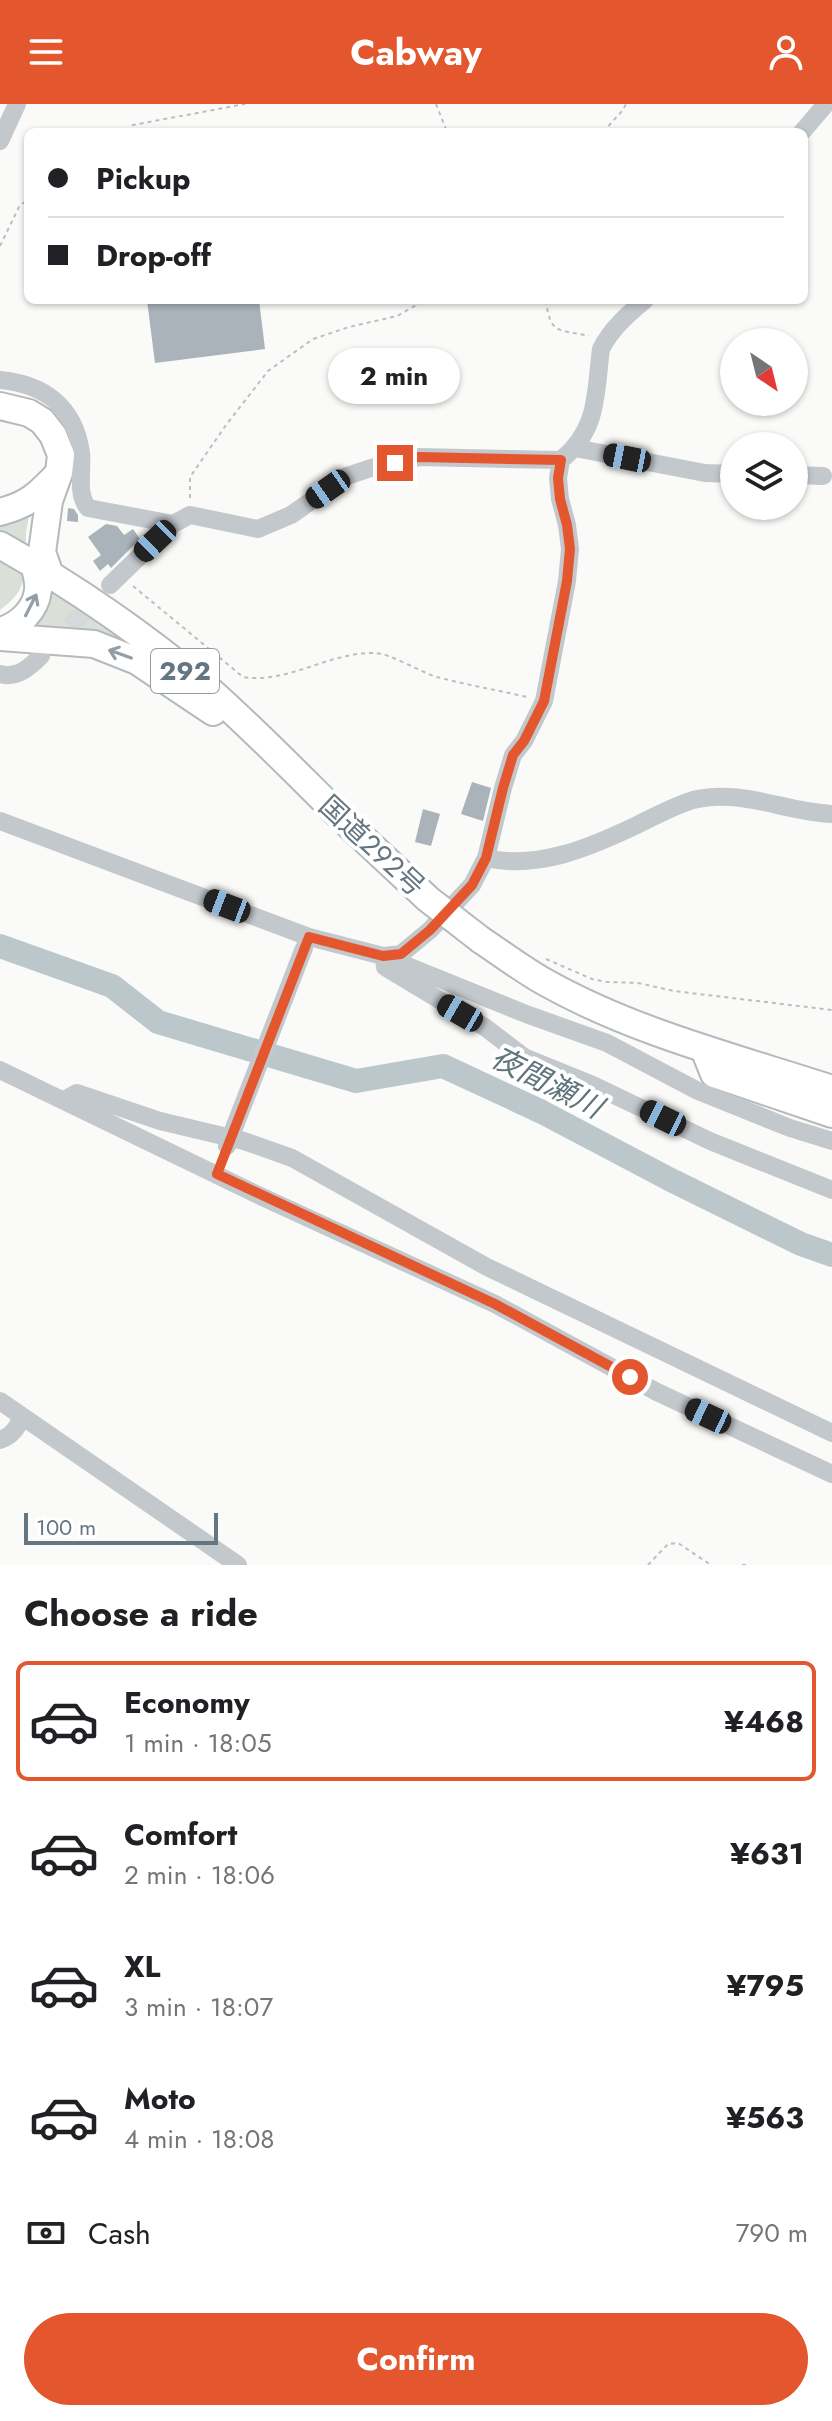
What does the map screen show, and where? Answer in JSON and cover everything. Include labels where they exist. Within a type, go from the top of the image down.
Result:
[{"type":"highway","points":[[0,406],[29,413],[42,421],[53,435],[61,455],[59,473],[49,501],[35,604],[23,619],[0,631]]},
{"type":"highway","points":[[0,512],[38,496],[59,473]]},
{"type":"highway","name":"国道292号","points":[[0,545],[41,568],[141,636],[208,689],[428,899],[481,940],[543,981],[623,1020],[832,1089]]},
{"type":"highway","points":[[0,637],[94,644],[137,661],[279,757]]},
{"type":"highway","points":[[704,1049],[714,1074],[832,1114]]},
{"type":"street","points":[[0,141],[17,104]]},
{"type":"street","points":[[805,128],[826,104]]},
{"type":"street","points":[[383,956],[401,954],[430,930],[472,885],[486,858],[513,755],[524,741],[544,701],[567,581],[570,549],[559,489],[568,454],[590,424],[605,340],[640,304]]},
{"type":"street","points":[[0,380],[15,381],[42,391],[67,412],[81,451],[82,501],[88,508],[173,524]]},
{"type":"street","points":[[115,580],[173,524],[190,515],[258,529],[291,515],[347,476],[419,457],[568,454],[720,474]]},
{"type":"street","points":[[808,475],[823,476]]},
{"type":"street","points":[[0,674],[7,676],[28,670],[41,656]]},
{"type":"street","points":[[486,858],[533,862],[599,843],[694,800],[739,797],[832,814]]},
{"type":"street","points":[[0,821],[307,942],[383,956],[607,1043],[698,1091],[790,1128],[832,1141]]},
{"type":"street","points":[[217,1174],[307,942]]},
{"type":"street","points":[[383,956],[385,967],[486,1028],[524,1057],[593,1085],[710,1141],[832,1190]]},
{"type":"street","points":[[0,1070],[495,1304],[657,1392],[832,1474]]},
{"type":"street","points":[[64,1100],[77,1093],[160,1121],[244,1141],[292,1158],[487,1267],[832,1433]]},
{"type":"street","points":[[0,1401],[238,1565]]},
{"type":"street","points":[[0,1440],[14,1431],[22,1417]]},
{"type":"path","points":[[130,128],[133,125],[245,104]]},
{"type":"path","points":[[436,104],[445,128]]},
{"type":"path","points":[[607,128],[626,104]]},
{"type":"path","points":[[0,246],[24,202]]},
{"type":"path","points":[[190,515],[190,477],[268,371],[313,339],[397,316],[418,304]]},
{"type":"path","points":[[547,304],[549,320],[555,328],[605,340]]},
{"type":"path","points":[[115,580],[243,677],[274,677],[342,657],[377,652],[434,676],[544,701]]},
{"type":"path","points":[[537,954],[564,968],[606,982],[638,983],[674,991],[832,1010]]},
{"type":"path","points":[[648,1565],[668,1544],[678,1543],[711,1565]]},
{"type":"path","points":[[742,1565],[748,1565]]},
{"type":"shaded area","points":[[32,502],[26,549],[0,535],[0,517]]},
{"type":"shaded area","points":[[0,554],[15,564],[23,578],[15,596],[0,610]]},
{"type":"shaded area","points":[[43,581],[155,659],[14,628]]},
{"type":"building","points":[[148,304],[259,304],[265,349],[155,363]]},
{"type":"building","points":[[68,508],[74,509],[78,522],[67,521]]},
{"type":"building","points":[[106,524],[117,526],[124,535],[133,529],[140,539],[111,568],[108,564],[100,571],[93,561],[101,555],[88,537]]},
{"type":"building","points":[[472,782],[491,788],[483,821],[461,814]]},
{"type":"building","points":[[423,809],[440,814],[431,846],[415,842]]},
{"type":"waterway","name":"夜間瀬川","points":[[0,946],[112,986],[158,1022],[356,1081],[443,1066],[542,1112],[801,1244],[832,1255]]},
{"type":"tunnel","points":[[51,646],[100,596]]},
{"type":"route","points":[[395,463],[419,457],[561,460],[558,478],[560,499],[570,549],[567,581],[544,701],[524,741],[513,755],[486,858],[472,885],[458,902],[401,954],[383,956],[309,937],[217,1174],[495,1304],[630,1377]]}]
